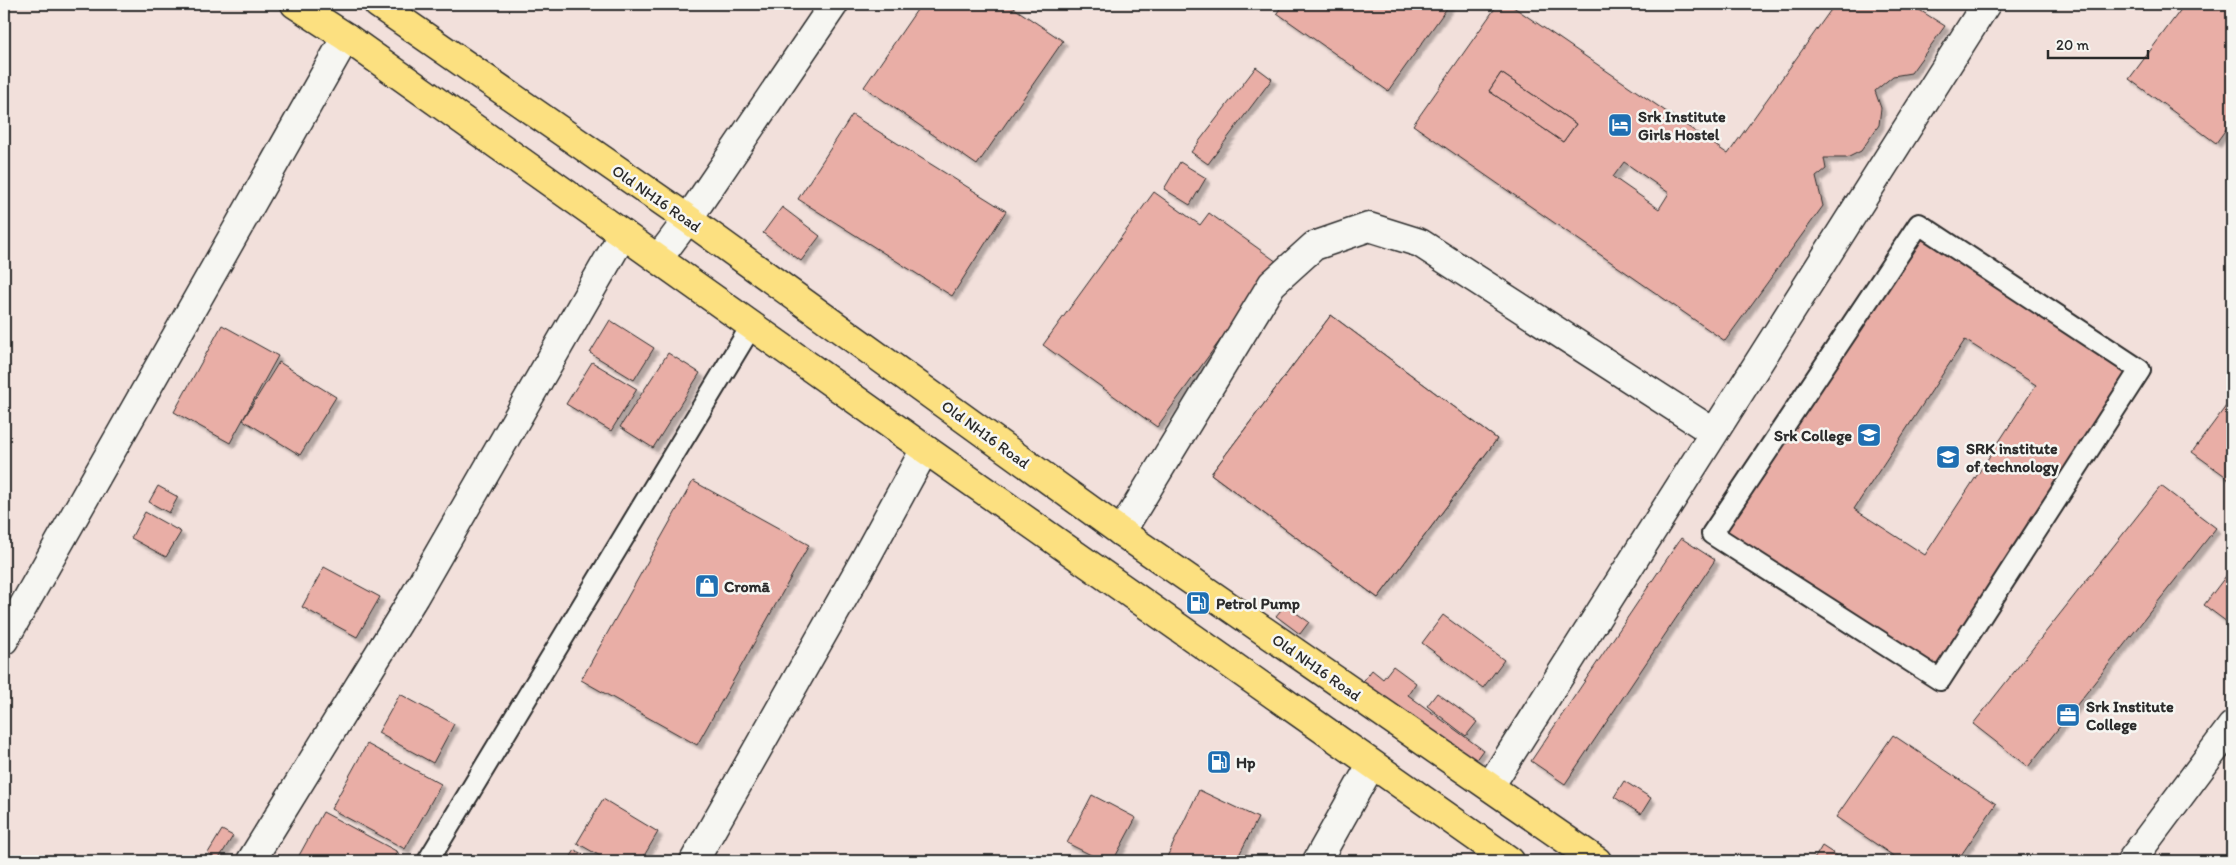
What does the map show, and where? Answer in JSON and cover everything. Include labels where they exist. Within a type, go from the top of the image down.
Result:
[{"type":"main road","points":[[295,4],[346,37],[1371,765],[1510,861]]},
{"type":"main road","name":"Old NH16 Road","points":[[378,4],[688,219],[1121,532],[1597,861]]},
{"type":"street","points":[[658,260],[834,4]]},
{"type":"street","points":[[1490,786],[1986,4]]},
{"type":"street","points":[[4,640],[346,37]]},
{"type":"street","points":[[1121,532],[1272,284],[1314,246],[1369,227],[1420,243],[1713,432]]},
{"type":"street","points":[[251,861],[414,597],[623,234]]},
{"type":"street","points":[[694,861],[864,561],[925,449]]},
{"type":"street","points":[[2131,861],[2232,726]]},
{"type":"street","points":[[1316,861],[1371,765]]},
{"type":"lane","points":[[1919,224],[2140,370],[1940,680],[1712,534],[1919,224]]},
{"type":"lane","points":[[428,861],[752,325]]},
{"type":"building","points":[[921,4],[1008,4],[1063,41],[977,165],[864,87]]},
{"type":"building","points":[[1283,4],[1450,4],[1388,91],[1277,13]]},
{"type":"building","points":[[1498,4],[1509,4],[1728,154],[1835,4],[1910,4],[1945,26],[1911,73],[1893,76],[1875,91],[1881,108],[1879,125],[1861,151],[1847,158],[1824,158],[1826,169],[1816,177],[1823,206],[1725,341],[1413,125]],"holes":[[[1501,73],[1576,124],[1563,142],[1489,91]],[[1624,162],[1669,193],[1659,209],[1613,177]]]},
{"type":"building","points":[[2185,4],[2232,4],[2232,121],[2216,143],[2129,79]]},
{"type":"building","points":[[1256,67],[1272,79],[1208,164],[1191,152]]},
{"type":"building","points":[[1501,73],[1576,124],[1563,142],[1489,91]]},
{"type":"building","points":[[852,115],[1006,211],[952,296],[798,199]]},
{"type":"building","points":[[1180,162],[1206,178],[1190,205],[1164,189]]},
{"type":"building","points":[[1154,192],[1200,225],[1209,213],[1277,262],[1157,427],[1043,345]]},
{"type":"building","points":[[782,207],[820,236],[801,261],[763,233]]},
{"type":"building","points":[[1919,224],[2140,370],[1940,680],[1712,534]],"holes":[[[1965,340],[2036,385],[1925,555],[1854,509]]]},
{"type":"building","points":[[1331,315],[1497,439],[1378,598],[1211,474]]},
{"type":"building","points":[[1331,315],[1497,439],[1378,598],[1211,474]]},
{"type":"building","points":[[610,320],[654,348],[634,380],[590,353]]},
{"type":"building","points":[[222,325],[278,356],[230,443],[174,412]]},
{"type":"building","points":[[668,353],[700,373],[653,448],[620,427]]},
{"type":"building","points":[[279,362],[336,397],[300,455],[243,420]]},
{"type":"building","points":[[592,362],[637,389],[611,431],[566,404]]},
{"type":"building","points":[[2232,398],[2232,481],[2192,452]]},
{"type":"building","points":[[693,481],[809,545],[697,745],[581,680]]},
{"type":"building","points":[[158,486],[178,497],[169,513],[149,502]]},
{"type":"building","points":[[2161,486],[2216,528],[2028,767],[1973,724]]},
{"type":"building","points":[[145,512],[181,532],[166,557],[131,538]]},
{"type":"building","points":[[1681,538],[1715,560],[1565,784],[1531,761]]},
{"type":"building","points":[[324,567],[380,597],[357,637],[302,607]]},
{"type":"building","points":[[2232,568],[2232,615],[2227,622],[2204,605]]},
{"type":"building","points":[[1285,605],[1309,622],[1300,634],[1276,616]]},
{"type":"building","points":[[1443,615],[1504,660],[1483,688],[1422,643]]},
{"type":"building","points":[[1393,666],[1416,683],[1408,695],[1483,750],[1472,765],[1361,684],[1372,670],[1383,679]]},
{"type":"building","points":[[1437,693],[1477,722],[1466,736],[1427,706]]},
{"type":"building","points":[[400,694],[454,724],[433,763],[378,733]]},
{"type":"building","points":[[1893,735],[1996,804],[1957,861],[1901,861],[1836,817]]},
{"type":"building","points":[[367,744],[441,784],[405,849],[331,809]]},
{"type":"building","points":[[1624,781],[1651,798],[1641,814],[1614,797]]},
{"type":"building","points":[[1199,790],[1258,818],[1236,861],[1165,861]]},
{"type":"building","points":[[1092,795],[1136,818],[1113,861],[1103,861],[1067,843]]},
{"type":"building","points":[[603,799],[658,832],[641,861],[609,861],[577,843]]},
{"type":"building","points":[[323,812],[398,852],[393,861],[296,861]]},
{"type":"building","points":[[222,830],[233,836],[218,860],[208,853]]},
{"type":"building","points":[[1822,846],[1845,861],[1813,861]]},
{"type":"building","points":[[575,850],[594,861],[568,861]]},
{"type":"place","name":"Srk Institute Girls Hostel","points":[[1620,125]]},
{"type":"place","name":"Srk College","points":[[1869,435]]},
{"type":"place","name":"SRK institute of technology","points":[[1948,457]]},
{"type":"place","name":"Cromā","points":[[707,586]]},
{"type":"place","name":"Petrol Pump","points":[[1198,603]]},
{"type":"place","name":"Srk Institute College","points":[[2068,715]]},
{"type":"place","name":"Hp","points":[[1219,762]]}]
